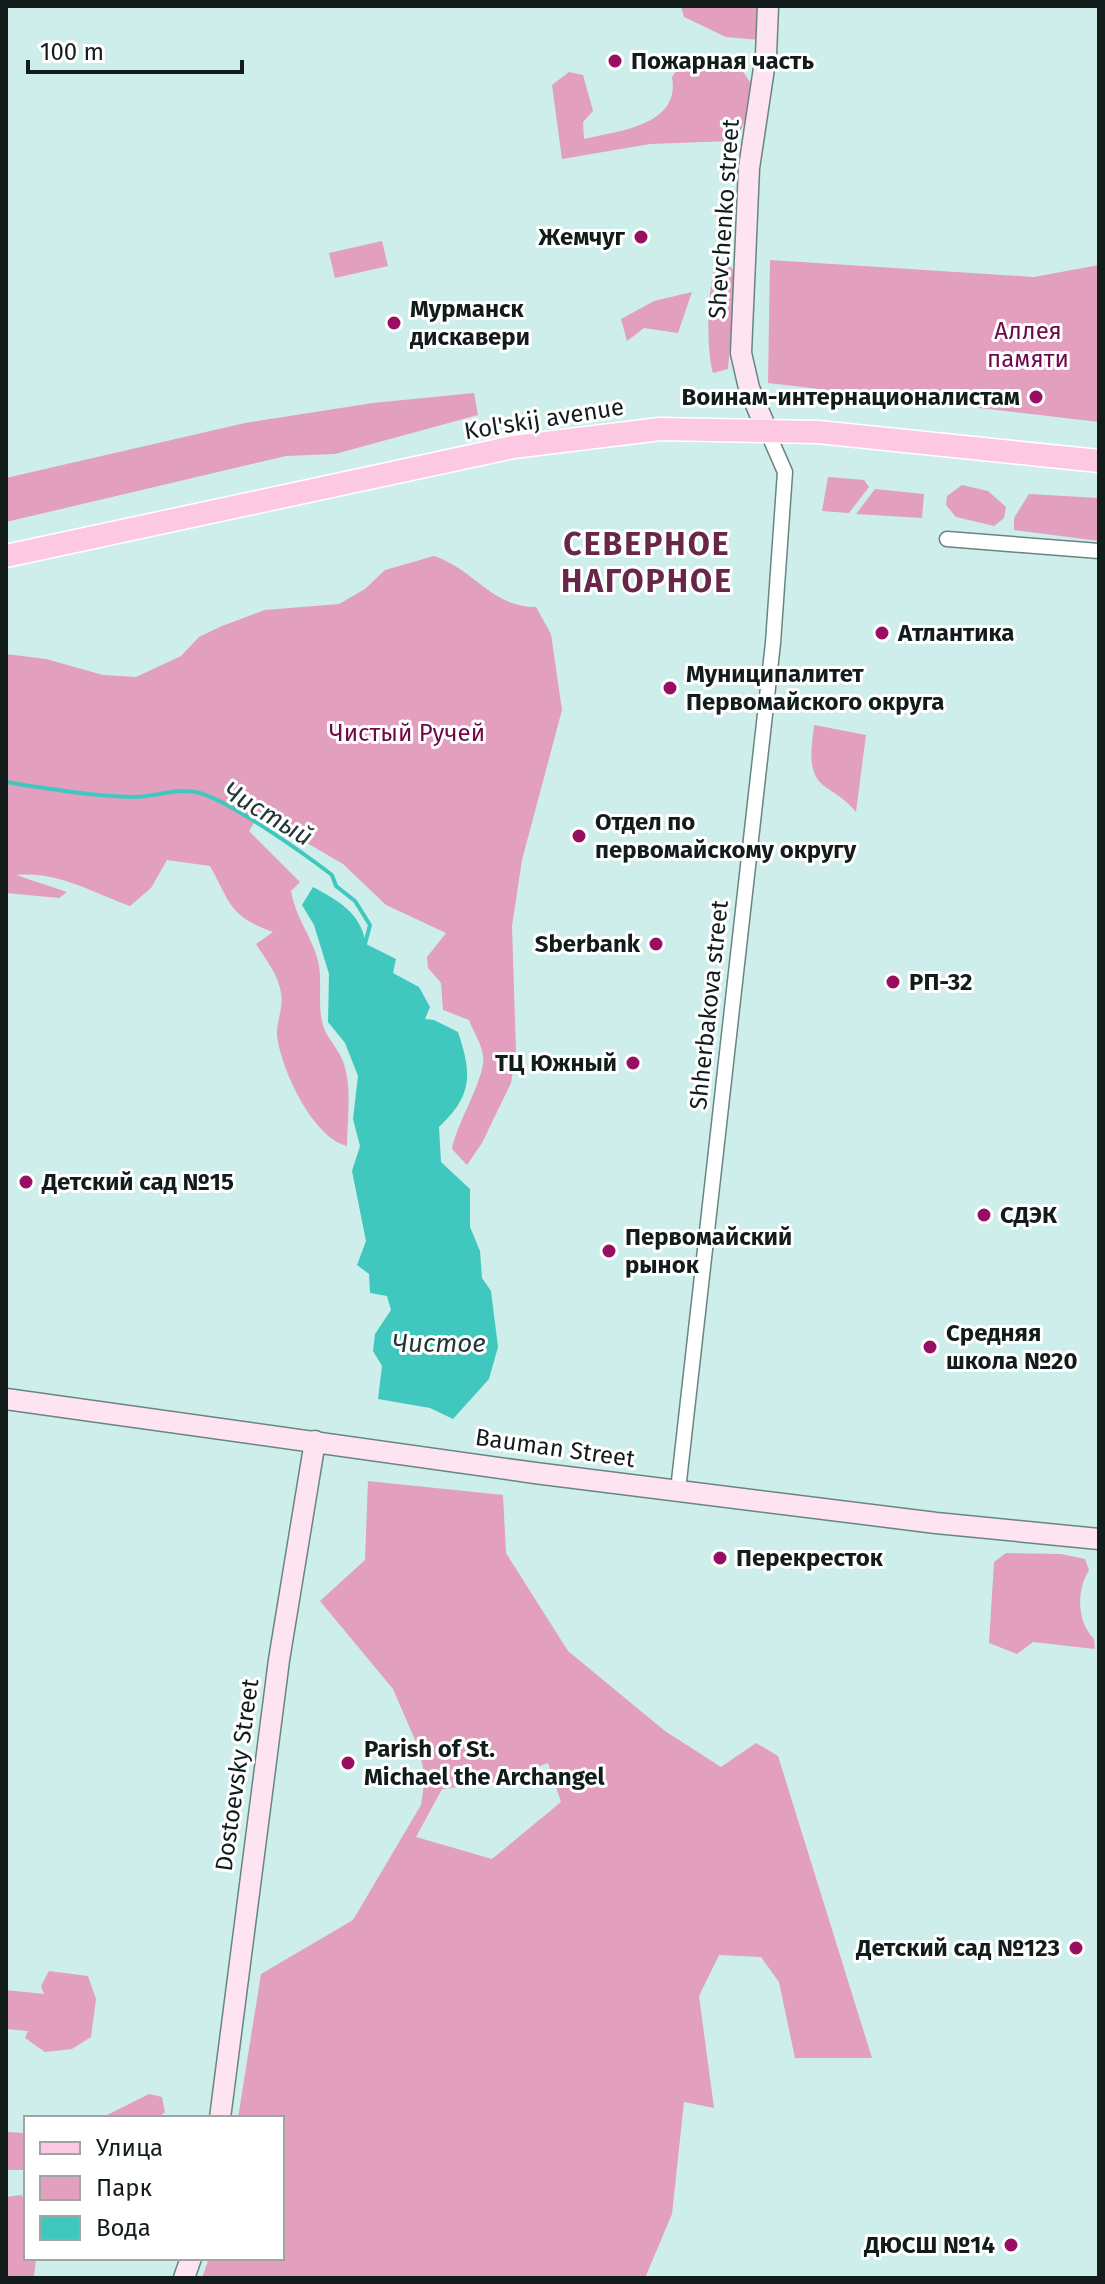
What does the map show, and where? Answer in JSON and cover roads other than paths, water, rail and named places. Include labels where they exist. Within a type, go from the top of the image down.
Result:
[{"type":"main road","name":"Kol'skij avenue","points":[[6,556],[519,446],[660,429],[818,432],[1099,461]]},
{"type":"street","name":"Shevchenko street","points":[[767,431],[749,388],[741,353],[749,168],[766,55],[768,6]]},
{"type":"street","name":"Shherbakova street","points":[[678,1490],[773,643],[785,472],[767,431]]},
{"type":"street","points":[[947,539],[1099,551]]},
{"type":"street","name":"Bauman Street","points":[[6,1399],[678,1490],[963,1526],[1099,1539]]},
{"type":"street","name":"Dostoevsky Street","points":[[220,2116],[279,1660],[315,1441]]},
{"type":"water","name":"Чистое","points":[[313,887],[340,903],[354,916],[366,944],[396,959],[393,973],[419,987],[430,1007],[425,1019],[458,1032],[463,1047],[467,1072],[464,1094],[439,1127],[441,1162],[470,1189],[470,1227],[480,1251],[482,1278],[491,1291],[498,1347],[489,1379],[453,1419],[430,1408],[378,1399],[382,1366],[373,1351],[375,1334],[391,1310],[387,1296],[370,1293],[369,1274],[357,1265],[366,1241],[352,1171],[360,1146],[353,1119],[358,1076],[345,1043],[328,1022],[329,974],[314,925],[302,905]]},
{"type":"waterway","name":"Чистый","points":[[6,782],[102,795],[135,797],[188,791],[208,796],[265,828],[332,875],[336,886],[355,901],[370,925],[365,944]]},
{"type":"place","name":"Пожарная часть","points":[[615,61]]},
{"type":"place","name":"Жемчуг","points":[[641,237]]},
{"type":"place","name":"Мурманск дискавери","points":[[394,323]]},
{"type":"place","name":"Воинам-интернационалистам","points":[[1036,397]]},
{"type":"place","name":"Атлантика","points":[[882,633]]},
{"type":"place","name":"Муниципалитет Первомайского округа","points":[[670,688]]},
{"type":"place","name":"Отдел по первомайскому округу","points":[[579,836]]},
{"type":"place","name":"Sberbank","points":[[656,944]]},
{"type":"place","name":"РП-32","points":[[893,982]]},
{"type":"place","name":"ТЦ Южный","points":[[633,1063]]},
{"type":"place","name":"Детский сад №15","points":[[26,1182]]},
{"type":"place","name":"СДЭК","points":[[984,1215]]},
{"type":"place","name":"Первомайский рынок","points":[[609,1251]]},
{"type":"place","name":"Средняя школа №20","points":[[930,1347]]},
{"type":"place","name":"Перекресток","points":[[720,1558]]},
{"type":"place","name":"Parish of St. Michael the Archangel","points":[[348,1763]]},
{"type":"place","name":"Детский сад №123","points":[[1076,1948]]},
{"type":"place","name":"ДЮСШ №14","points":[[1011,2245]]},
{"type":"district","name":"СЕВЕРНОЕ НАГОРНОЕ","points":[[647,562]]},
{"type":"park label","name":"Аллея памяти","points":[[1028,345]]},
{"type":"park label","name":"Чистый Ручей","points":[[407,733]]}]
